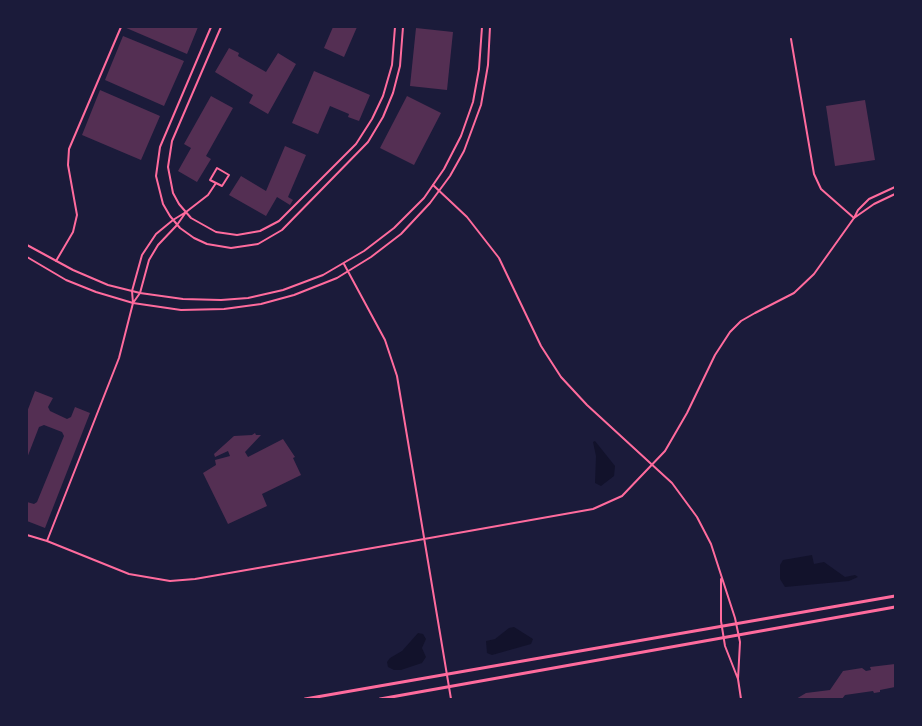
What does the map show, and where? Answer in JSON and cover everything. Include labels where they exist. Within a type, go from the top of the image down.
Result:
[{"type":"main road","points":[[305,699],[895,596]]},
{"type":"main road","points":[[380,699],[895,607]]},
{"type":"street","points":[[56,261],[73,232],[77,215],[68,165],[69,149],[121,27]]},
{"type":"street","points":[[211,27],[158,155],[156,176],[163,204],[177,225],[201,242],[231,248],[258,244],[282,230],[357,155],[374,133],[395,86],[401,57],[403,27]]},
{"type":"street","points":[[221,27],[172,141],[168,174],[179,204],[186,212],[203,226],[229,235],[260,231],[273,225],[284,217],[350,150],[372,119],[389,78],[395,27]]},
{"type":"street","points":[[27,245],[90,278],[140,293],[202,300],[248,298],[293,286],[344,264],[375,244],[413,210],[433,185],[454,150],[468,118],[479,69],[482,27]]},
{"type":"street","points":[[27,257],[80,286],[133,303],[181,310],[238,308],[294,295],[348,272],[401,234],[440,191],[458,163],[476,121],[486,80],[490,27]]},
{"type":"street","points":[[791,39],[814,174],[821,189],[854,218]]},
{"type":"street","points":[[217,168],[229,175],[222,186],[216,183],[210,180],[217,168]]},
{"type":"street","points":[[133,303],[132,291],[139,262],[145,249],[156,234],[208,195],[216,183]]},
{"type":"street","points":[[433,185],[467,217],[499,258],[542,346],[561,377],[587,405],[653,465],[680,493],[697,517],[711,544],[736,624],[740,642],[738,679],[741,699]]},
{"type":"street","points":[[27,535],[129,574],[170,581],[195,579],[601,507],[629,490],[665,451],[676,435],[715,355],[730,332],[741,321],[801,287],[814,274],[868,199],[895,187]]},
{"type":"street","points":[[854,218],[874,204],[895,194]]},
{"type":"street","points":[[47,541],[115,369],[133,303],[140,293],[153,252],[186,212]]},
{"type":"street","points":[[344,264],[378,327],[395,370],[451,699]]},
{"type":"street","points":[[721,577],[723,637],[738,679]]},
{"type":"shaded area","points":[[595,441],[615,466],[614,476],[601,486],[595,483],[596,456],[593,442]]},
{"type":"shaded area","points":[[812,555],[814,564],[824,562],[845,577],[855,575],[858,577],[849,581],[785,587],[780,579],[780,565],[783,560]]},
{"type":"shaded area","points":[[514,627],[533,639],[531,644],[492,655],[487,653],[486,641],[495,639],[509,628]]},
{"type":"shaded area","points":[[418,633],[423,634],[426,639],[422,648],[426,657],[422,663],[401,670],[388,667],[387,662],[390,658],[402,651]]},
{"type":"building","points":[[124,27],[198,27],[187,54]]},
{"type":"building","points":[[333,27],[357,27],[344,57],[324,48]]},
{"type":"building","points":[[416,28],[453,32],[447,90],[410,86]]},
{"type":"building","points":[[123,36],[184,61],[164,106],[105,80]]},
{"type":"building","points":[[229,48],[239,53],[238,56],[266,72],[278,53],[296,64],[268,114],[249,103],[253,95],[215,72]]},
{"type":"building","points":[[314,71],[370,95],[359,121],[330,106],[318,134],[292,123]]},
{"type":"building","points":[[100,90],[160,116],[141,160],[82,135]]},
{"type":"building","points":[[211,96],[233,108],[206,156],[211,159],[197,182],[178,171],[191,148],[184,144]]},
{"type":"building","points":[[407,96],[441,113],[414,165],[380,148]]},
{"type":"building","points":[[865,100],[875,160],[835,166],[826,106]]},
{"type":"building","points":[[285,146],[306,155],[288,197],[293,200],[290,205],[277,197],[266,216],[229,195],[241,176],[266,191]]},
{"type":"building","points":[[35,391],[53,398],[48,407],[50,411],[67,419],[71,417],[75,407],[90,413],[45,528],[27,521],[27,502],[34,504],[37,502],[64,436],[62,432],[44,425],[39,427],[27,458],[27,412]]},
{"type":"building","points":[[255,433],[261,435],[245,452],[248,457],[283,439],[295,457],[293,458],[301,475],[262,494],[267,506],[228,524],[203,473],[216,465],[215,460],[230,456],[228,451],[215,457],[214,454],[234,436]]},
{"type":"building","points":[[895,664],[895,687],[874,693],[873,691],[845,695],[842,699],[796,699],[806,693],[830,690],[843,671],[862,668],[866,671],[871,670],[870,667]]}]
